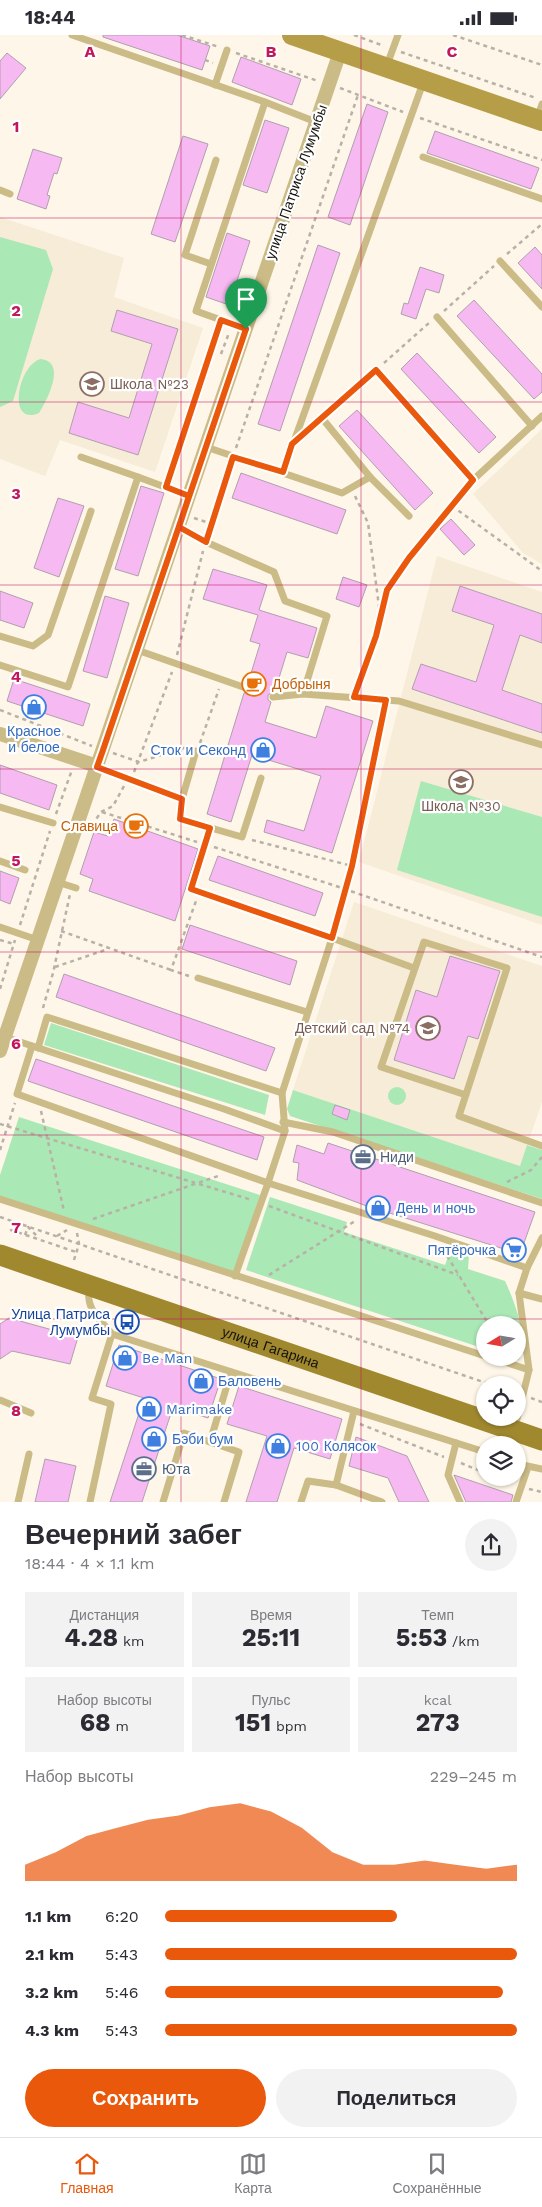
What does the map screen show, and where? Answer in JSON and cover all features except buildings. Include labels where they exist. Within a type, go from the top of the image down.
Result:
[{"type":"main road","name":"улица Гагарина","points":[[0,1242],[476,1405]]},
{"type":"main road","name":"улица Гагарина","points":[[0,1255],[476,1409]]},
{"type":"main road","name":"улица Гагарина","points":[[526,1424],[542,1427]]},
{"type":"main road","name":"улица Гагарина","points":[[521,1426],[542,1440]]},
{"type":"street","points":[[292,35],[424,80],[540,111]]},
{"type":"street","name":"улица Патриса Лумумбы","points":[[0,1051],[340,52]]},
{"type":"street","points":[[0,734],[97,767]]},
{"type":"lane","points":[[72,35],[265,102],[316,122]]},
{"type":"lane","points":[[386,67],[398,35]]},
{"type":"lane","points":[[215,85],[227,50]]},
{"type":"lane","points":[[283,472],[424,80]]},
{"type":"lane","points":[[246,329],[196,311],[265,102]]},
{"type":"lane","points":[[423,157],[542,199]]},
{"type":"lane","points":[[211,265],[185,255],[216,160]]},
{"type":"lane","points":[[0,190],[10,193]]},
{"type":"lane","points":[[500,261],[542,307]]},
{"type":"lane","points":[[436,317],[532,426]]},
{"type":"lane","points":[[166,487],[221,320]]},
{"type":"lane","points":[[376,370],[473,480],[542,416]]},
{"type":"lane","points":[[322,418],[370,477],[409,515]]},
{"type":"lane","points":[[206,447],[342,493],[370,477]]},
{"type":"lane","points":[[81,457],[189,496]]},
{"type":"lane","points":[[0,665],[68,687],[138,477]]},
{"type":"lane","points":[[0,636],[33,646],[48,635],[91,511]]},
{"type":"lane","points":[[179,527],[206,542],[274,572],[285,601],[327,617],[303,694]]},
{"type":"lane","points":[[136,650],[246,689]]},
{"type":"lane","points":[[273,697],[303,694],[399,701],[542,745]]},
{"type":"lane","points":[[194,748],[182,799],[180,819],[242,837],[261,777]]},
{"type":"lane","points":[[97,767],[182,799]]},
{"type":"lane","points":[[0,807],[52,823]]},
{"type":"lane","points":[[210,828],[191,889],[414,968]]},
{"type":"lane","points":[[0,861],[25,870]]},
{"type":"lane","points":[[57,882],[73,888]]},
{"type":"lane","points":[[0,927],[38,940]]},
{"type":"lane","points":[[235,1276],[285,1131],[282,1093],[332,938]]},
{"type":"lane","points":[[466,1095],[381,1067],[424,942],[506,968],[466,1095],[459,1117],[542,1146]]},
{"type":"lane","points":[[198,978],[307,1012]]},
{"type":"lane","points":[[282,1093],[47,1017],[18,1094],[268,1183],[435,1235],[527,1268]]},
{"type":"lane","points":[[5,1037],[285,1131]]},
{"type":"lane","points":[[283,1122],[333,1132],[542,1203]]},
{"type":"lane","points":[[0,1199],[75,1225],[476,1353]]},
{"type":"lane","points":[[526,1381],[529,1370],[519,1293],[527,1268],[542,1238]]},
{"type":"lane","points":[[89,1285],[88,1300],[91,1307],[112,1334],[476,1449]]},
{"type":"lane","points":[[519,1293],[542,1299]]},
{"type":"lane","points":[[90,1502],[111,1404],[92,1398],[112,1334]]},
{"type":"lane","points":[[517,1366],[529,1370]]},
{"type":"lane","points":[[210,1442],[231,1371]]},
{"type":"lane","points":[[0,1400],[31,1413]]},
{"type":"lane","points":[[336,1485],[354,1411]]},
{"type":"lane","points":[[162,1502],[184,1433],[239,1451],[224,1502]]},
{"type":"lane","points":[[456,1443],[448,1475],[460,1502]]},
{"type":"lane","points":[[18,1502],[29,1454]]},
{"type":"lane","points":[[516,1502],[528,1467],[542,1469]]},
{"type":"lane","points":[[301,1502],[308,1481],[336,1485],[382,1502]]},
{"type":"path","points":[[182,35],[324,83]]},
{"type":"path","points":[[354,35],[388,47]]},
{"type":"path","points":[[453,35],[542,65]]},
{"type":"path","points":[[397,51],[540,111]]},
{"type":"path","points":[[332,86],[408,113]]},
{"type":"path","points":[[90,827],[101,812],[113,807],[125,784],[131,779],[139,762],[175,663],[206,542],[233,457],[358,95]]},
{"type":"path","points":[[416,116],[542,161]]},
{"type":"path","points":[[322,418],[542,224]]},
{"type":"path","points":[[354,697],[381,616],[387,590],[409,558],[473,480]]},
{"type":"path","points":[[351,487],[368,523],[381,616]]},
{"type":"path","points":[[452,506],[542,571]]},
{"type":"path","points":[[191,517],[212,523]]},
{"type":"path","points":[[0,710],[139,762],[194,748],[222,680]]},
{"type":"path","points":[[332,938],[352,866],[386,700]]},
{"type":"path","points":[[0,989],[52,823],[82,742]]},
{"type":"path","points":[[101,812],[345,890],[542,957]]},
{"type":"path","points":[[242,837],[352,866]]},
{"type":"path","points":[[43,1009],[73,888]]},
{"type":"path","points":[[171,970],[199,892]]},
{"type":"path","points":[[61,931],[198,978]]},
{"type":"path","points":[[0,939],[14,944]]},
{"type":"path","points":[[54,968],[110,948]]},
{"type":"path","points":[[0,1150],[18,1094]]},
{"type":"path","points":[[39,1103],[61,1196]]},
{"type":"path","points":[[0,1124],[261,1203],[458,1275]]},
{"type":"path","points":[[495,1187],[531,1171],[542,1157]]},
{"type":"path","points":[[56,1237],[75,1225],[233,1170]]},
{"type":"path","points":[[256,1283],[367,1214]]},
{"type":"path","points":[[0,1217],[476,1380]]},
{"type":"path","points":[[14,1222],[11,1230],[76,1252]]},
{"type":"path","points":[[25,1235],[28,1227]]},
{"type":"path","points":[[28,1227],[40,1240]]},
{"type":"path","points":[[435,1235],[483,1316]]},
{"type":"path","points":[[74,1260],[79,1244]]},
{"type":"path","points":[[534,1399],[542,1402]]},
{"type":"path","points":[[352,1421],[476,1469]]},
{"type":"shaded area","name":"Школа №23","points":[[0,217],[124,258],[114,297],[203,328],[155,472],[60,440],[45,476],[0,459]]},
{"type":"shaded area","points":[[542,429],[542,564],[523,553],[473,494]]},
{"type":"shaded area","name":"Школа №30","points":[[437,556],[542,592],[542,925],[359,862]]},
{"type":"shaded area","name":"Детский сад №74","points":[[354,902],[542,966],[542,1102],[520,1166],[293,1090]]},
{"type":"green space","points":[[0,237],[46,250],[53,269],[13,401],[0,407]]},
{"type":"green space","points":[[41,359],[49,362],[53,367],[53,382],[39,413],[29,415],[22,411],[19,403],[19,393],[26,372],[33,363]]},
{"type":"green space","points":[[421,781],[542,817],[542,917],[397,870]]},
{"type":"green space","points":[[51,1023],[269,1095],[265,1115],[44,1045]]},
{"type":"green space","points":[[397,1087],[403,1090],[406,1096],[403,1102],[397,1105],[391,1102],[388,1096],[391,1090]]},
{"type":"green space","points":[[293,1090],[520,1166],[527,1145],[542,1150],[542,1199],[290,1116],[287,1109]]},
{"type":"green space","points":[[19,1117],[260,1195],[235,1274],[0,1198],[0,1175]]},
{"type":"green space","points":[[270,1197],[347,1222],[344,1232],[445,1265],[449,1254],[469,1255],[468,1269],[505,1281],[518,1316],[476,1316],[476,1346],[246,1270]]},
{"type":"place","name":"Школа №23","points":[[92,384]]},
{"type":"place","name":"Добрыня","points":[[254,684]]},
{"type":"place","name":"Красное и белое","points":[[34,707]]},
{"type":"place","name":"Сток и Секонд","points":[[263,750]]},
{"type":"place","name":"Школа №30","points":[[461,782]]},
{"type":"place","name":"Славица","points":[[136,826]]},
{"type":"place","name":"Детский сад №74","points":[[428,1028]]},
{"type":"place","name":"Ниди","points":[[363,1157]]},
{"type":"place","name":"День и ночь","points":[[378,1208]]},
{"type":"place","name":"Пятёрочка","points":[[514,1250]]},
{"type":"place","name":"Улица Патриса Лумумбы","points":[[127,1322]]},
{"type":"place","name":"Be Man","points":[[125,1358]]},
{"type":"place","name":"Баловень","points":[[201,1381]]},
{"type":"place","name":"Marimake","points":[[149,1409]]},
{"type":"place","name":"Бэби бум","points":[[154,1439]]},
{"type":"place","name":"100 Колясок","points":[[278,1446]]},
{"type":"place","name":"Юта","points":[[144,1469]]},
{"type":"route","points":[[246,329],[183,515],[97,767],[182,799],[180,819],[210,828],[191,889],[332,938],[352,866],[386,700],[354,697],[376,636],[387,590],[409,558],[473,480],[376,370],[292,444],[283,472],[233,457],[206,542],[179,527],[183,515],[189,496],[166,487],[221,320],[246,329]]}]
